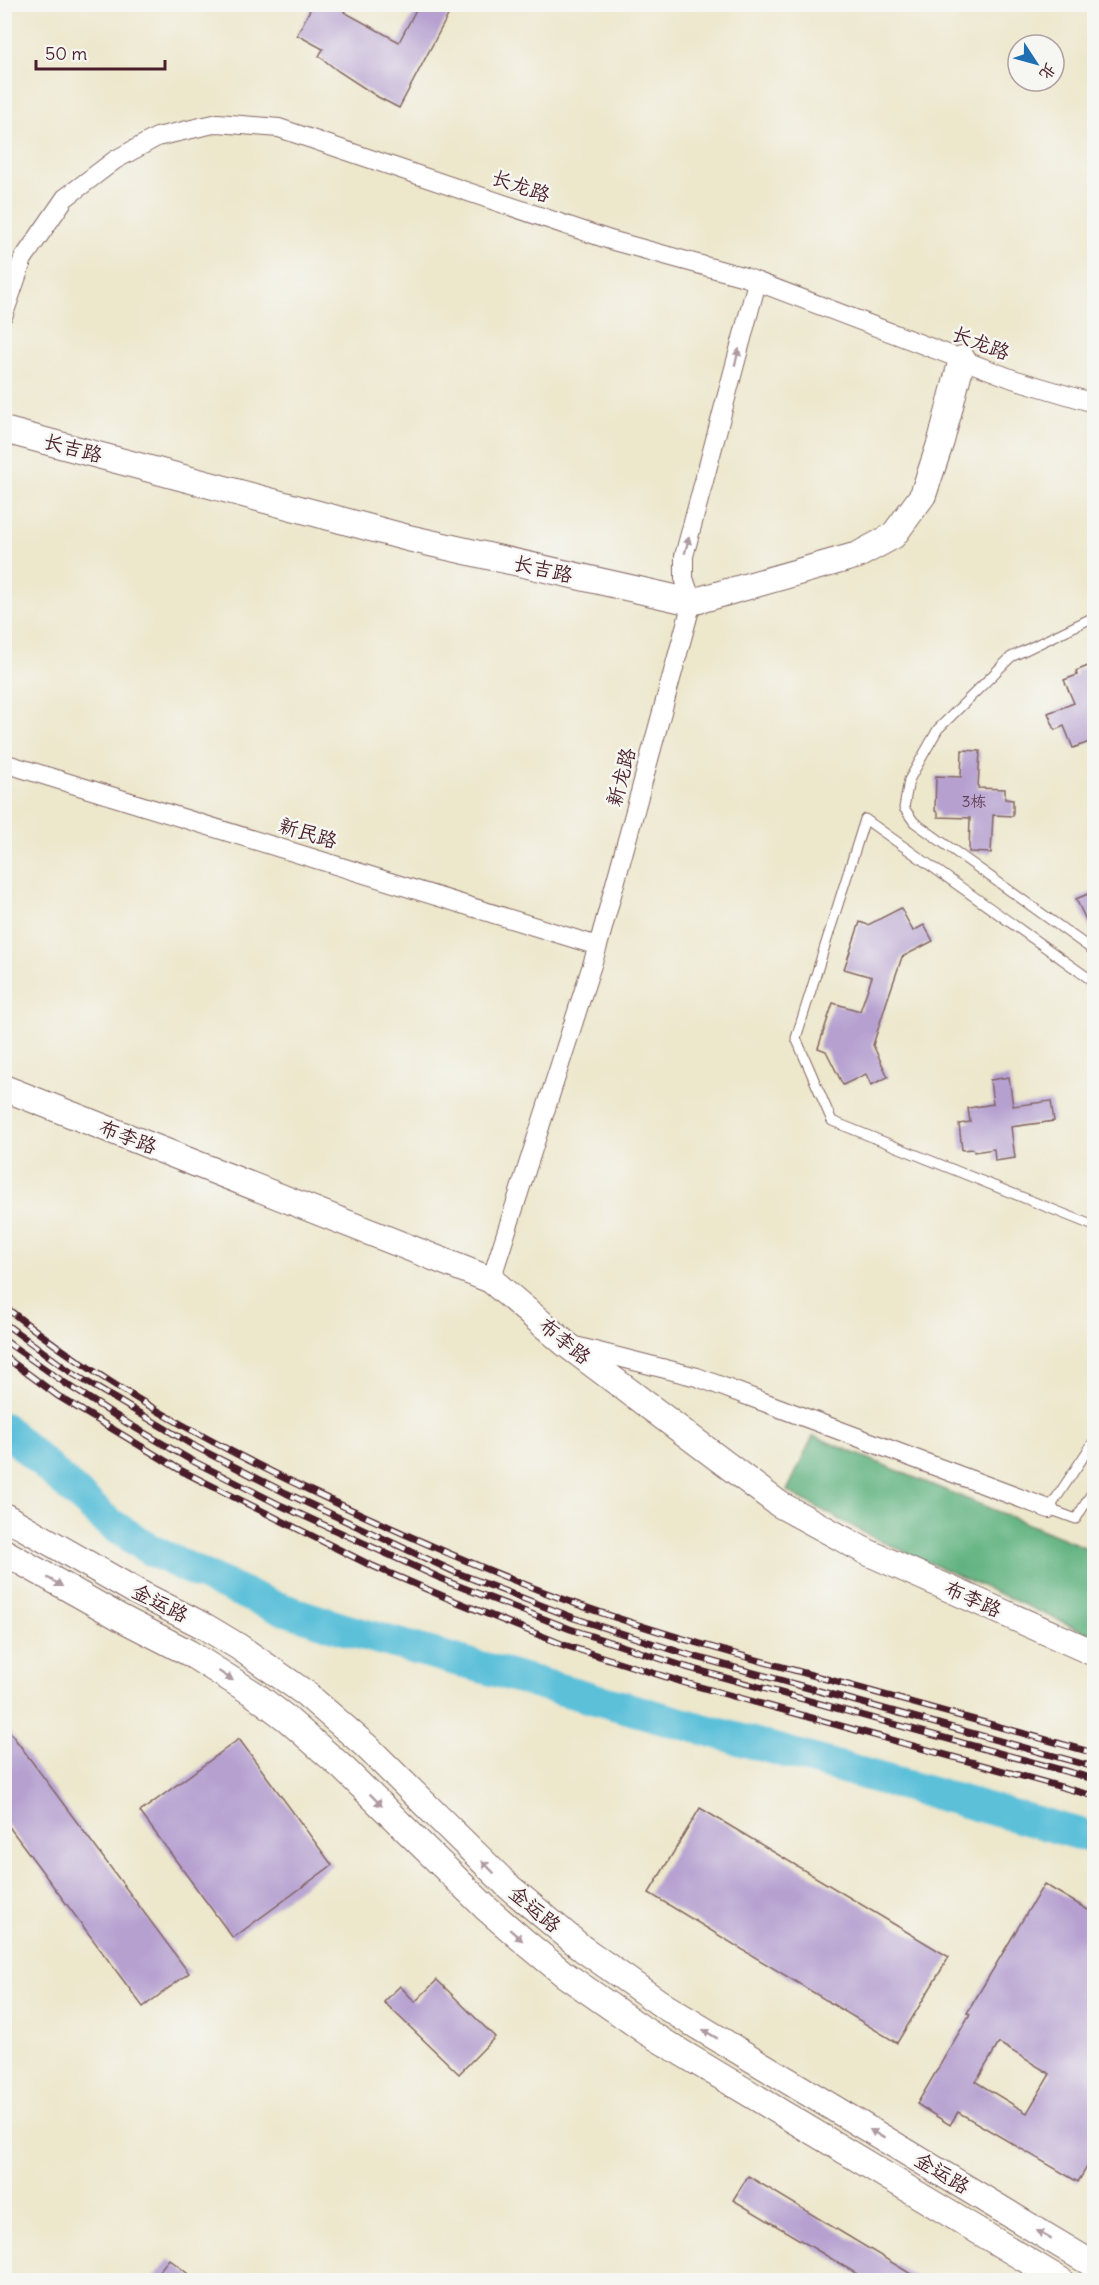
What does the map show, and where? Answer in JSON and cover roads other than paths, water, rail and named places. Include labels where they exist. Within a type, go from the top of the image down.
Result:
[{"type":"main road","name":"长吉路","points":[[4,430],[408,538],[692,602],[858,555],[893,536],[922,495],[941,441],[962,359]]},
{"type":"main road","name":"布李路","points":[[4,1088],[491,1280],[566,1344],[779,1504],[867,1552],[1095,1653]]},
{"type":"main road","name":"金运路","points":[[4,1516],[135,1591],[204,1626],[247,1652],[304,1693],[366,1746],[508,1886],[583,1949],[623,1978],[664,2006],[1095,2265]]},
{"type":"main road","name":"金运路","points":[[4,1552],[111,1613],[189,1653],[254,1694],[344,1769],[487,1909],[525,1942],[605,2003],[657,2038],[1060,2280]]},
{"type":"street","name":"长龙路","points":[[4,314],[23,259],[65,198],[115,160],[157,137],[218,123],[279,128],[610,240],[757,282],[1012,379],[1095,403]]},
{"type":"street","points":[[692,602],[684,578],[684,556],[757,282]]},
{"type":"street","name":"新龙路","points":[[491,1280],[598,946],[692,602]]},
{"type":"street","name":"新民路","points":[[4,763],[598,946]]},
{"type":"street","points":[[566,1344],[697,1377],[1049,1509]]},
{"type":"lane","points":[[1095,617],[1011,657],[938,729],[909,780],[904,808],[914,822],[1095,951]]},
{"type":"lane","points":[[1095,982],[865,819],[796,1038],[832,1121],[1095,1226]]},
{"type":"lane","points":[[1094,1490],[1076,1519],[1049,1509],[1095,1441]]},
{"type":"waterway","points":[[4,1428],[108,1522],[151,1550],[271,1605],[344,1629],[1094,1838]]},
{"type":"railway","points":[[4,1306],[80,1362],[200,1435],[326,1498],[483,1568],[579,1605],[668,1634],[1094,1753]]},
{"type":"railway","points":[[4,1323],[72,1373],[196,1447],[286,1493],[455,1572],[574,1618],[689,1655],[1094,1767]]},
{"type":"railway","points":[[4,1340],[127,1423],[189,1459],[280,1505],[451,1583],[570,1629],[686,1667],[1094,1779]]},
{"type":"railway","points":[[4,1356],[58,1396],[182,1471],[368,1564],[445,1597],[564,1645],[682,1682],[1094,1796]]}]
